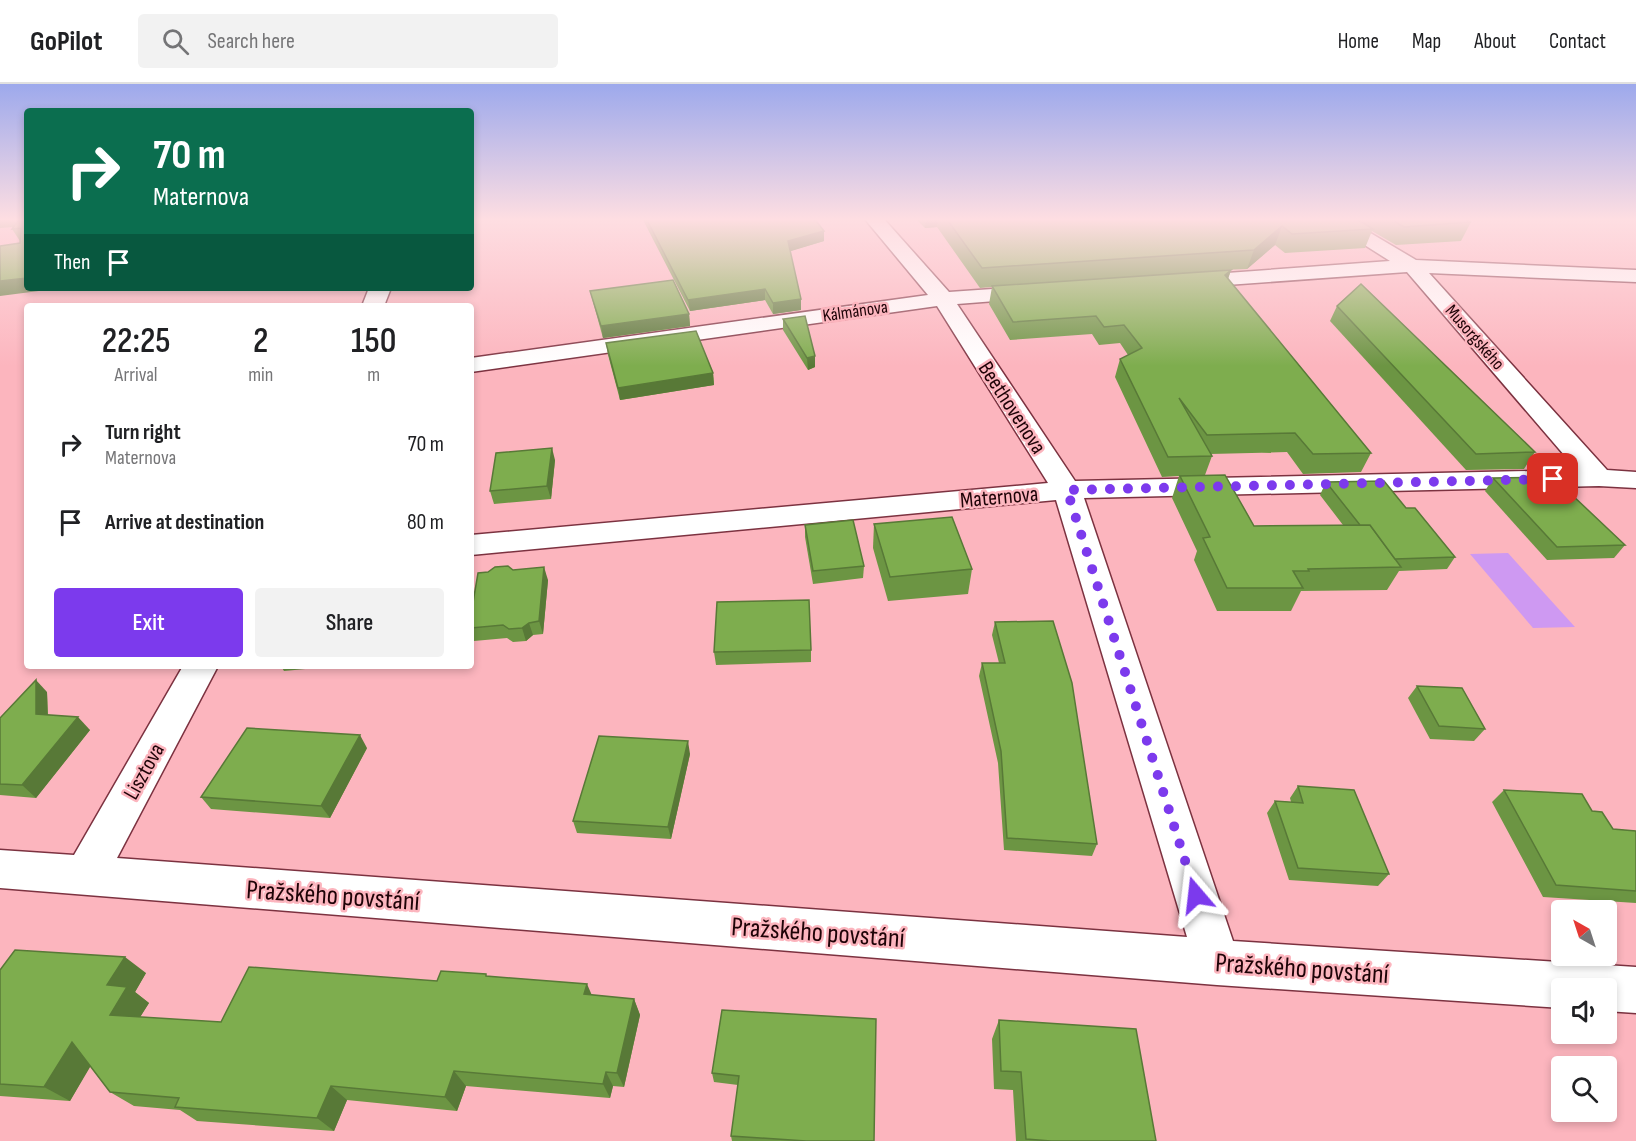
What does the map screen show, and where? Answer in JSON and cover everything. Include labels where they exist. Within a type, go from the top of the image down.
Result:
[{"type":"street","name":"Beethovenova","points":[[916,267],[943,299],[1067,490],[1217,962]]},
{"type":"street","points":[[1166,283],[1394,267]]},
{"type":"street","name":"Musorgského","points":[[1414,267],[1599,478]]},
{"type":"street","points":[[1443,267],[1636,276]]},
{"type":"street","name":"Kálmánova","points":[[474,365],[943,299],[1049,291]]},
{"type":"street","name":"Maternova","points":[[474,545],[1067,490],[1599,478],[1636,480]]},
{"type":"street","name":"Lisztova","points":[[85,876],[199,669]]},
{"type":"street","name":"Pražského povstání","points":[[0,869],[1217,962],[1636,990]]},
{"type":"shaded area","points":[[1508,553],[1575,627],[1533,628],[1470,554]]},
{"type":"building","points":[[0,267],[24,267],[24,278],[0,281]]},
{"type":"building","points":[[671,267],[794,267],[801,299],[773,303],[765,289],[688,300]]},
{"type":"building","points":[[1231,270],[1225,275],[1371,453],[1313,454],[1295,433],[1207,435],[1179,398],[1212,456],[1168,457],[1120,359],[1142,348],[1124,325],[1104,327],[1096,316],[1013,322],[992,286]]},
{"type":"building","points":[[673,280],[689,314],[601,326],[590,291]]},
{"type":"building","points":[[1361,284],[1535,452],[1476,454],[1337,306]]},
{"type":"building","points":[[805,316],[815,356],[807,358],[783,319]]},
{"type":"building","points":[[696,331],[713,373],[618,388],[606,343]]},
{"type":"building","points":[[552,448],[547,486],[490,491],[496,453]]},
{"type":"building","points":[[1225,475],[1254,526],[1370,525],[1401,567],[1308,569],[1309,571],[1293,571],[1303,588],[1227,588],[1203,538],[1210,537],[1180,476]]},
{"type":"building","points":[[1553,477],[1625,545],[1557,547],[1493,478]]},
{"type":"building","points":[[1384,481],[1406,508],[1415,508],[1455,557],[1395,559],[1370,525],[1360,525],[1326,482]]},
{"type":"building","points":[[952,517],[972,569],[890,577],[874,524]]},
{"type":"building","points":[[853,520],[864,566],[813,571],[805,525]]},
{"type":"building","points":[[508,566],[513,570],[544,567],[539,621],[529,623],[522,628],[509,629],[503,625],[474,628],[474,596],[478,573],[488,572],[495,567]]},
{"type":"building","points":[[809,600],[811,650],[714,652],[717,602]]},
{"type":"building","points":[[1053,621],[1072,683],[1097,844],[1007,838],[1001,751],[982,663],[1005,663],[995,622]]},
{"type":"building","points":[[36,680],[36,714],[78,717],[22,785],[0,784],[0,718]]},
{"type":"building","points":[[1417,686],[1462,688],[1485,729],[1439,726]]},
{"type":"building","points":[[247,728],[360,735],[321,806],[201,797]]},
{"type":"building","points":[[599,736],[688,741],[668,827],[573,821]]},
{"type":"building","points":[[1298,786],[1354,790],[1389,874],[1298,868],[1275,801],[1303,803]]},
{"type":"building","points":[[1504,790],[1582,794],[1592,811],[1602,812],[1613,829],[1636,831],[1636,891],[1556,885]]},
{"type":"building","points":[[15,950],[125,957],[107,985],[127,987],[110,1015],[221,1022],[249,967],[437,981],[441,971],[486,974],[486,976],[587,984],[584,994],[634,999],[617,1073],[606,1072],[603,1084],[454,1071],[445,1097],[331,1086],[317,1118],[175,1107],[179,1098],[110,1092],[72,1042],[44,1087],[0,1084],[0,970]]},
{"type":"building","points":[[722,1010],[876,1019],[874,1141],[806,1141],[731,1136],[739,1076],[712,1073]]},
{"type":"building","points":[[999,1020],[1136,1029],[1156,1141],[1026,1139],[1021,1072],[1001,1071]]},
{"type":"route","points":[[1196,895],[1067,490],[1553,479]]}]
